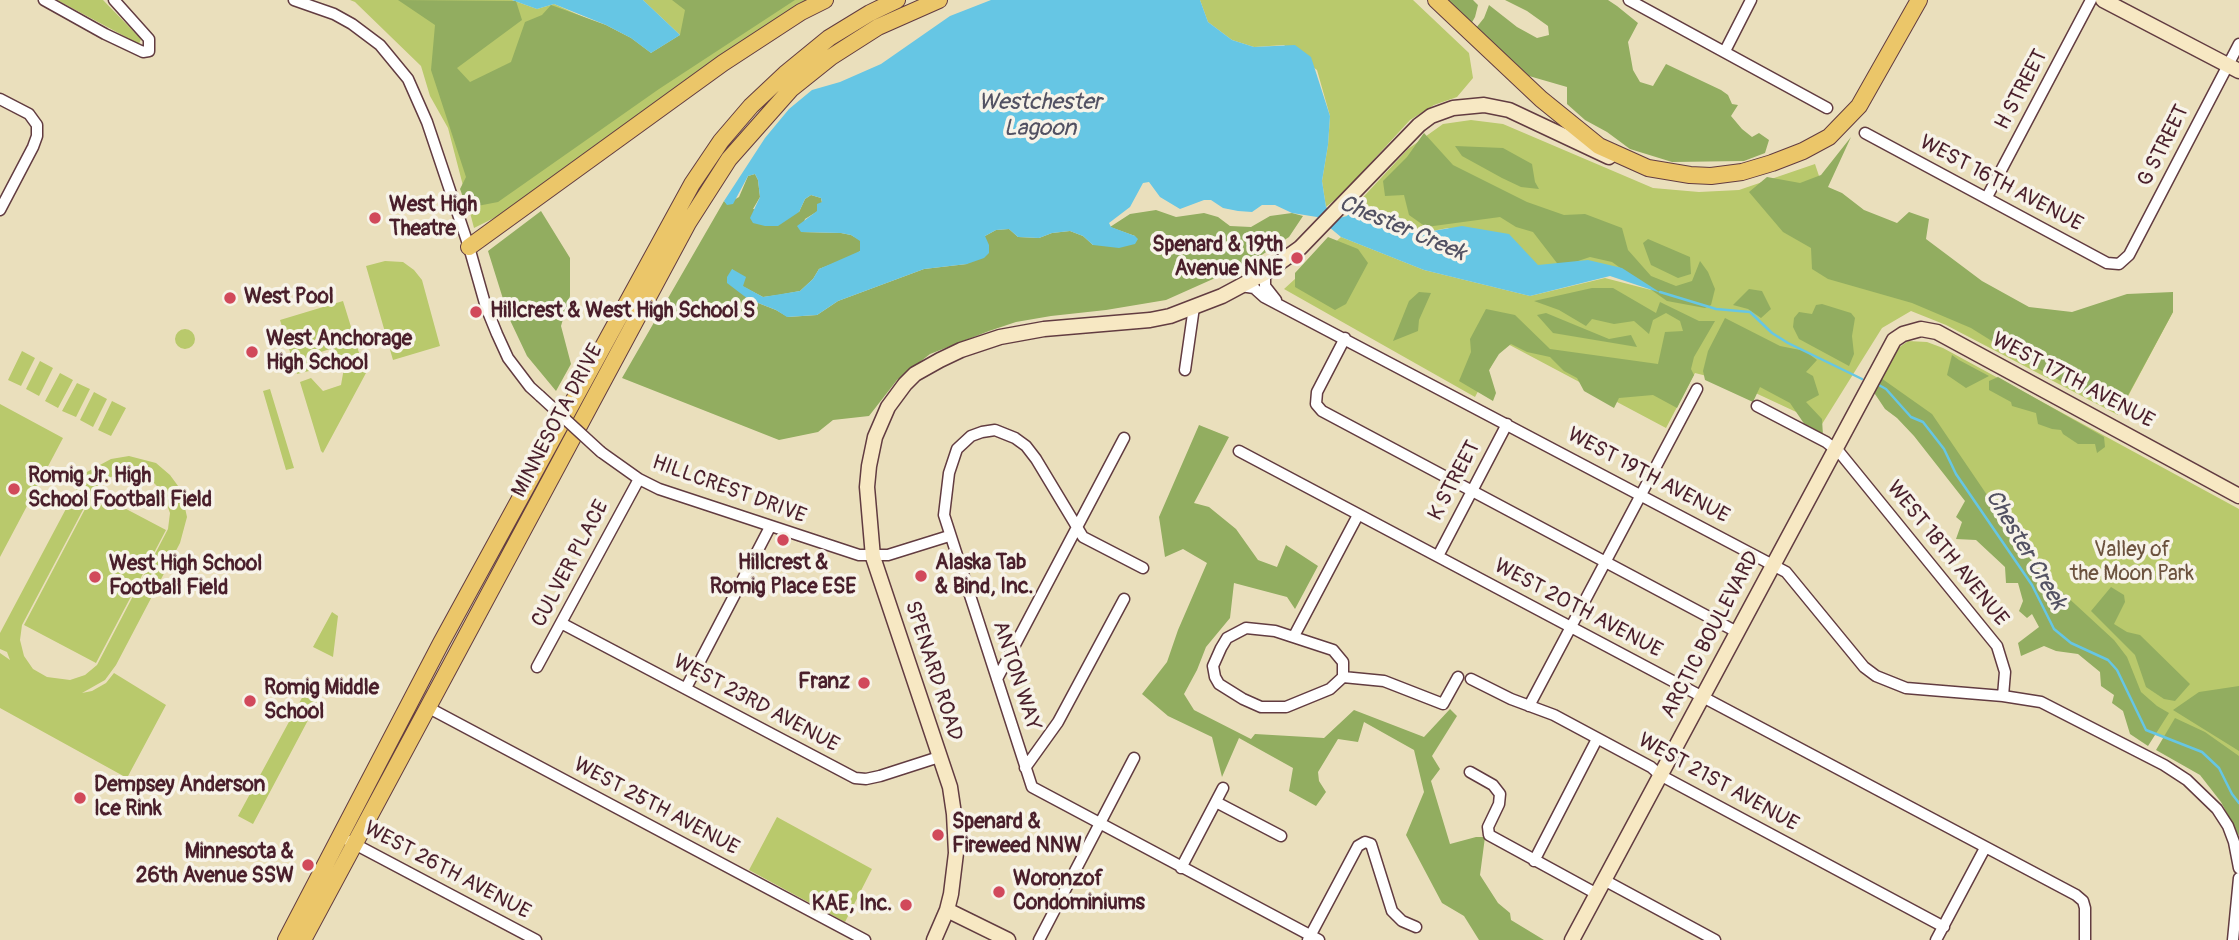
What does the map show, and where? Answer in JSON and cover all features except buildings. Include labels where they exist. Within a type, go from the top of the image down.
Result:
[{"type":"main road","points":[[470,247],[723,63],[801,12],[825,0]]},
{"type":"main road","name":"MINNESOTA DRIVE","points":[[286,940],[441,643],[692,184],[721,141],[751,106],[785,74],[828,38],[897,0]]},
{"type":"main road","name":"MINNESOTA DRIVE","points":[[303,940],[688,223],[729,159],[791,89],[831,57],[878,27],[939,0]]},
{"type":"main road","points":[[1436,0],[1573,127],[1599,146],[1648,168],[1711,176],[1742,172],[1793,155],[1829,136],[1859,106],[1919,0]]},
{"type":"main road","points":[[2103,0],[2233,68]]},
{"type":"main road","name":"SPENARD ROAD","points":[[934,940],[947,910],[954,869],[956,834],[950,787],[873,557],[867,487],[872,451],[881,420],[897,394],[915,374],[961,350],[1000,337],[1044,329],[1150,320],[1222,296],[1265,273],[1305,243],[1419,125],[1442,112],[1462,106],[1484,105],[1509,110],[1587,149],[1648,168]]},
{"type":"main road","name":"WEST 17TH AVENUE","points":[[1887,350],[1894,340],[1903,334],[1921,329],[1937,332],[2239,496]]},
{"type":"main road","name":"ARCTIC BOULEVARD","points":[[1572,940],[1887,350]]},
{"type":"main road","points":[[947,910],[1008,940]]},
{"type":"street","points":[[44,0],[105,34],[144,52],[149,51],[149,39],[114,0]]},
{"type":"street","name":"HILLCREST DRIVE","points":[[294,0],[334,14],[352,24],[380,45],[408,79],[428,122],[470,247],[486,307],[508,358],[530,387],[601,452],[639,479],[686,500],[859,555],[888,555],[949,536]]},
{"type":"street","points":[[1629,0],[1827,108]]},
{"type":"street","points":[[1725,51],[1751,0]]},
{"type":"street","name":"H STREET","points":[[1987,197],[2091,0]]},
{"type":"street","name":"G STREET","points":[[2119,264],[2129,255],[2233,68],[2239,44]]},
{"type":"street","points":[[0,99],[29,114],[37,125],[33,148],[0,209]]},
{"type":"street","name":"WEST 16TH AVENUE","points":[[1865,133],[2107,263],[2119,264]]},
{"type":"street","points":[[1265,273],[1265,286],[1278,303]]},
{"type":"street","name":"WEST 19TH AVENUE","points":[[1241,286],[1254,288],[1264,297],[1773,564],[1786,572],[1864,667],[1876,676],[1906,688],[2031,699],[2050,705],[2164,765],[2187,780],[2210,802],[2228,826],[2239,868]]},
{"type":"street","points":[[1185,370],[1194,307]]},
{"type":"street","points":[[1345,338],[1317,392],[1316,404],[1322,411],[1737,632]]},
{"type":"street","points":[[1529,706],[1697,389]]},
{"type":"street","points":[[1757,406],[1835,447]]},
{"type":"street","name":"K STREET","points":[[1438,556],[1507,424]]},
{"type":"street","points":[[949,536],[943,505],[952,460],[963,442],[971,436],[995,430],[1004,432],[1026,446],[1056,489],[1083,537],[1143,568]]},
{"type":"street","points":[[997,679],[1124,439]]},
{"type":"street","name":"WEST 18TH AVENUE","points":[[1835,447],[1997,646],[2005,672],[2003,696]]},
{"type":"street","name":"WEST 20TH AVENUE","points":[[1239,451],[2083,901],[2087,919],[2085,940]]},
{"type":"street","name":"CULVER PLACE","points":[[537,667],[639,479]]},
{"type":"street","points":[[1294,636],[1359,514]]},
{"type":"street","points":[[686,688],[771,527]]},
{"type":"street","name":"ANTON WAY","points":[[949,536],[1032,788],[1100,825]]},
{"type":"street","points":[[1025,768],[1058,722],[1124,599]]},
{"type":"street","name":"WEST 23RD AVENUE","points":[[561,623],[855,778],[880,776],[939,757]]},
{"type":"street","points":[[1251,627],[1294,636],[1337,653],[1343,662],[1343,677],[1335,686],[1293,705],[1275,708],[1253,704],[1224,688],[1217,680],[1214,661],[1231,635],[1251,627]]},
{"type":"street","points":[[1343,677],[1384,681],[1443,704],[1458,677]]},
{"type":"street","name":"WEST 21ST AVENUE","points":[[1471,679],[1554,715],[1944,927]]},
{"type":"street","name":"WEST 25TH AVENUE","points":[[429,708],[865,940]]},
{"type":"street","points":[[1534,861],[1597,738]]},
{"type":"street","points":[[1039,940],[1134,758]]},
{"type":"street","points":[[1469,772],[1493,785],[1500,794],[1499,804],[1489,823],[1488,832],[1492,838],[1597,894]]},
{"type":"street","points":[[1181,868],[1223,788]]},
{"type":"street","points":[[1216,802],[1282,836]]},
{"type":"street","points":[[1100,825],[1213,882],[1313,938],[1358,846],[1365,842],[1371,844],[1392,911],[1416,927]]},
{"type":"street","name":"WEST 26TH AVENUE","points":[[341,837],[536,940]]},
{"type":"street","points":[[1936,940],[1985,848]]},
{"type":"street","points":[[2233,940],[2239,878]]},
{"type":"street","points":[[1604,880],[1715,940]]},
{"type":"green space","points":[[57,0],[103,0],[141,39],[139,44]]},
{"type":"green space","points":[[350,0],[512,0],[537,9],[554,4],[631,38],[651,53],[680,35],[643,0],[812,0],[634,118],[514,208],[474,228],[448,128],[430,96],[421,66]]},
{"type":"green space","points":[[398,0],[516,1],[522,20],[457,68],[470,82],[511,62],[525,22],[542,15],[551,5],[606,25],[631,38],[651,53],[680,35],[685,10],[672,0],[795,0],[659,89],[498,202],[467,208],[460,189],[466,177],[431,70],[435,25]]},
{"type":"green space","points":[[1200,0],[1413,0],[1469,53],[1473,78],[1457,97],[1434,105],[1410,120],[1343,193],[1326,207],[1322,181],[1330,116],[1317,70],[1284,45],[1254,47],[1232,40],[1208,22]]},
{"type":"green space","points":[[1445,0],[1473,0],[1478,5],[1471,24]]},
{"type":"green space","points":[[1505,0],[1608,0],[1638,23],[1628,42],[1633,70],[1640,82],[1653,86],[1666,64],[1721,90],[1728,95],[1732,104],[1738,105],[1731,116],[1742,129],[1752,137],[1759,133],[1769,140],[1765,153],[1744,161],[1672,162],[1630,149],[1585,120],[1567,104],[1567,87],[1529,76],[1476,28],[1489,5],[1517,27],[1537,38],[1549,35],[1548,26]]},
{"type":"green space","points":[[1471,120],[1503,124],[1653,188],[1699,192],[1739,190],[1815,164],[1823,188],[2022,314],[2173,312],[2118,415],[1946,325],[1911,311],[1882,328],[1822,424],[1734,383],[1695,373],[1666,428],[1504,342],[1475,397],[1284,289],[1341,237],[1424,270],[1530,296],[1605,278],[1659,292],[1622,268],[1529,267],[1448,228],[1421,233],[1394,214],[1365,212],[1353,208],[1408,149],[1443,124]]},
{"type":"green space","points":[[1424,133],[1453,165],[1527,202],[1564,215],[1585,214],[1622,228],[1628,250],[1651,276],[1676,286],[1692,281],[1700,261],[1715,289],[1711,305],[1705,308],[1667,301],[1612,262],[1590,257],[1560,267],[1533,232],[1516,227],[1500,217],[1426,227],[1409,215],[1404,195],[1385,196],[1383,181],[1407,157]]},
{"type":"green space","points":[[1851,137],[1828,187],[1842,193],[1864,210],[1897,223],[1909,212],[1929,219],[1926,239],[1982,281],[2029,307],[2072,312],[2127,294],[2173,292],[2173,312],[2119,412],[2027,363],[1971,328],[1912,303],[1828,279],[1812,269],[1811,248],[1783,232],[1749,192],[1767,177],[1800,183],[1821,175]]},
{"type":"green space","points":[[1455,146],[1503,148],[1532,164],[1539,189],[1521,187],[1502,178],[1462,156]]},
{"type":"green space","points":[[755,174],[760,197],[753,209],[799,212],[805,199],[811,195],[821,198],[818,211],[805,219],[801,232],[841,233],[851,235],[861,243],[860,251],[855,255],[819,269],[800,291],[763,297],[742,286],[739,275],[732,269],[748,299],[788,317],[817,315],[838,301],[924,269],[967,264],[985,236],[996,230],[1009,229],[1018,237],[1039,238],[1070,231],[1083,236],[1093,245],[1135,236],[1110,227],[1130,214],[1156,210],[1176,217],[1204,213],[1218,217],[1230,226],[1251,227],[1270,216],[1292,213],[1303,216],[1289,237],[1251,262],[1166,300],[1016,322],[989,331],[930,354],[897,380],[869,416],[833,420],[818,432],[779,440],[622,378],[724,201],[727,204],[739,197],[748,176]]},
{"type":"green space","points":[[541,211],[570,258],[570,296],[561,326],[571,364],[556,391],[527,356],[509,318],[488,251]]},
{"type":"green space","points":[[1328,237],[1358,249],[1368,263],[1346,304],[1335,310],[1295,287],[1295,273]]},
{"type":"green space","points":[[1648,239],[1690,257],[1691,274],[1678,278],[1651,265],[1643,243]]},
{"type":"green space","points":[[385,261],[403,262],[422,280],[440,346],[393,360],[366,266]]},
{"type":"green space","points":[[1592,288],[1613,288],[1656,313],[1660,302],[1699,321],[1715,321],[1694,357],[1691,369],[1694,375],[1677,408],[1653,395],[1619,398],[1614,408],[1584,391],[1577,378],[1564,371],[1550,357],[1527,352],[1511,344],[1499,354],[1489,370],[1496,393],[1493,401],[1459,381],[1471,352],[1470,339],[1486,309],[1515,315],[1550,349],[1658,364],[1665,332],[1683,331],[1680,321],[1666,313],[1653,320],[1649,334],[1634,321],[1614,324],[1592,319],[1586,326],[1559,310],[1534,301]]},
{"type":"green space","points":[[1749,289],[1762,291],[1771,309],[1761,318],[1748,309],[1733,305]]},
{"type":"green space","points":[[1419,292],[1431,293],[1419,320],[1418,331],[1393,341],[1409,301]]},
{"type":"green space","points":[[343,301],[360,356],[341,361],[330,349],[312,355],[309,371],[297,374],[280,320]]},
{"type":"green space","points":[[1822,304],[1851,313],[1855,318],[1852,336],[1854,354],[1849,366],[1799,339],[1793,327],[1794,318],[1799,312],[1812,314],[1816,305]]},
{"type":"green space","points":[[1546,313],[1609,339],[1631,335],[1637,347],[1553,333],[1537,315]]},
{"type":"green space","points":[[1725,318],[1780,346],[1805,351],[1817,360],[1806,372],[1813,376],[1819,395],[1806,402],[1822,419],[1823,436],[1805,425],[1790,403],[1760,387],[1753,402],[1705,380],[1703,371],[1708,351]]},
{"type":"green space","points":[[185,329],[192,332],[195,339],[192,346],[185,349],[178,346],[175,339],[178,332]]},
{"type":"green space","name":"Valley of the Moon Park","points":[[1908,341],[1927,342],[1943,348],[2239,509],[2239,803],[2174,742],[2146,730],[1877,384],[1897,349]]},
{"type":"green space","points":[[22,351],[35,358],[21,386],[8,380]]},
{"type":"green space","points":[[1952,355],[1989,376],[1966,388],[1947,375]]},
{"type":"green space","points":[[40,361],[53,368],[39,396],[26,389]]},
{"type":"green space","points":[[363,363],[366,373],[323,453],[300,382],[311,378],[323,391],[341,385],[344,368]]},
{"type":"green space","points":[[60,373],[73,380],[58,408],[45,401]]},
{"type":"green space","points":[[1998,377],[2104,437],[2105,447],[2097,453],[2095,444],[2078,444],[2061,430],[2038,424],[2036,413],[2012,406],[2011,402],[1989,390],[1989,381]]},
{"type":"green space","points":[[1881,378],[1932,414],[2038,570],[2114,640],[2127,657],[2141,692],[2169,713],[2148,746],[2130,734],[2123,711],[2112,703],[2114,695],[2101,686],[2100,672],[2078,654],[2056,651],[2044,646],[2021,656],[2018,643],[2039,627],[2032,614],[2027,618],[2019,611],[2023,601],[2018,583],[2006,583],[2005,567],[1976,540],[1956,539],[1962,522],[1956,517],[1965,501],[1914,436],[1885,409],[1873,391]]},
{"type":"green space","points":[[77,383],[90,389],[76,417],[62,411]]},
{"type":"green space","points":[[270,389],[294,468],[286,470],[263,391]]},
{"type":"green space","points":[[94,392],[107,399],[93,427],[80,420]]},
{"type":"green space","points":[[112,401],[126,408],[111,436],[98,430]]},
{"type":"green space","name":"Romig Jr. High School Football Field","points":[[0,404],[63,438],[0,557]]},
{"type":"green space","points":[[1199,425],[1229,437],[1194,503],[1209,507],[1236,529],[1258,560],[1277,567],[1286,545],[1318,566],[1295,609],[1287,597],[1234,583],[1230,618],[1206,647],[1184,694],[1194,710],[1251,739],[1255,734],[1324,738],[1354,710],[1424,737],[1450,709],[1457,716],[1432,756],[1440,769],[1431,781],[1450,844],[1485,837],[1480,875],[1498,903],[1510,913],[1511,920],[1544,940],[1479,940],[1464,916],[1442,903],[1406,835],[1424,792],[1414,750],[1364,722],[1358,742],[1338,739],[1318,772],[1319,781],[1326,792],[1316,806],[1289,791],[1293,768],[1239,738],[1222,777],[1212,737],[1168,716],[1142,694],[1167,662],[1207,563],[1183,549],[1165,557],[1159,517]]},
{"type":"green space","points":[[129,456],[156,463],[170,475],[181,490],[187,517],[180,543],[116,665],[105,680],[82,693],[106,683],[114,673],[166,705],[127,778],[0,708],[0,653],[10,660],[7,652],[0,649],[0,633],[85,473],[111,459]],"holes":[[[129,473],[151,480],[162,491],[170,513],[168,529],[97,665],[85,675],[70,680],[47,677],[33,669],[24,656],[20,640],[22,625],[94,489],[106,478]]]},
{"type":"green space","name":"West High School Football Field","points":[[94,492],[166,530],[96,663],[24,625]]},
{"type":"green space","points":[[2111,587],[2124,595],[2125,602],[2114,624],[2127,632],[2140,635],[2190,684],[2175,701],[2164,699],[2146,687],[2135,655],[2091,611]]},
{"type":"green space","points":[[332,612],[338,616],[333,657],[313,647]]},
{"type":"green space","points":[[310,683],[324,690],[253,824],[238,816]]},
{"type":"green space","points":[[2239,686],[2239,751],[2173,710],[2199,692]]},
{"type":"green space","points":[[2175,718],[2205,732],[2239,756],[2239,836],[2221,802],[2200,775],[2156,750]]},
{"type":"green space","points":[[777,817],[872,869],[845,922],[749,870]]},
{"type":"water","points":[[512,0],[643,0],[680,35],[651,53],[631,38],[606,25],[554,4],[537,9]]},
{"type":"water","name":"Westchester Lagoon","points":[[991,0],[1200,0],[1208,22],[1232,40],[1254,47],[1295,45],[1311,57],[1330,116],[1322,181],[1326,207],[1339,218],[1347,216],[1353,208],[1365,212],[1394,214],[1421,233],[1462,226],[1509,234],[1538,265],[1588,260],[1622,268],[1661,293],[1610,276],[1530,296],[1424,270],[1341,237],[1317,217],[1292,213],[1275,205],[1262,205],[1252,212],[1223,208],[1211,200],[1204,200],[1180,209],[1160,197],[1149,182],[1143,183],[1130,207],[1109,223],[1111,227],[1138,239],[1135,244],[1119,248],[1093,245],[1083,236],[1070,231],[1039,238],[1018,237],[1009,229],[996,230],[985,236],[989,253],[984,258],[967,264],[924,269],[838,301],[817,315],[787,317],[748,299],[727,283],[732,269],[746,277],[743,286],[763,297],[800,291],[819,269],[860,251],[860,241],[851,235],[801,232],[797,226],[817,211],[817,204],[822,202],[821,198],[811,195],[805,199],[799,212],[778,226],[753,223],[750,218],[760,197],[755,174],[748,176],[733,204],[727,205],[724,201],[765,138],[789,109],[812,90],[840,82],[881,64],[950,16]]},
{"type":"waterway","name":"Chester Creek","points":[[1660,292],[1716,309],[1750,312],[1772,333],[1788,343],[1862,379]]},
{"type":"waterway","name":"Chester Creek","points":[[1877,384],[1886,389],[1911,417],[1923,422],[1944,449],[1956,474],[2032,585],[2054,629],[2071,643],[2108,660],[2117,670],[2146,730],[2202,752],[2219,768],[2239,803]]},
{"type":"place","name":"West High Theatre","points":[[375,218]]},
{"type":"place","name":"Spenard & 19th Avenue NNE","points":[[1297,258]]},
{"type":"place","name":"West Pool","points":[[230,298]]},
{"type":"place","name":"Hillcrest & West High School S","points":[[476,312]]},
{"type":"place","name":"West Anchorage High School","points":[[252,352]]},
{"type":"place","name":"Romig Jr. High School Football Field","points":[[14,489]]},
{"type":"place","name":"Hillcrest & Romig Place ESE","points":[[783,540]]},
{"type":"place","name":"Alaska Tab & Bind, Inc.","points":[[921,576]]},
{"type":"place","name":"West High School Football Field","points":[[95,577]]},
{"type":"place","name":"Franz","points":[[864,683]]},
{"type":"place","name":"Romig Middle School","points":[[250,701]]},
{"type":"place","name":"Dempsey Anderson Ice Rink","points":[[80,798]]},
{"type":"place","name":"Spenard & Fireweed NNW","points":[[938,835]]},
{"type":"place","name":"Minnesota & 26th Avenue SSW","points":[[308,865]]},
{"type":"place","name":"Woronzof Condominiums","points":[[999,892]]},
{"type":"place","name":"KAE, Inc.","points":[[906,905]]}]
